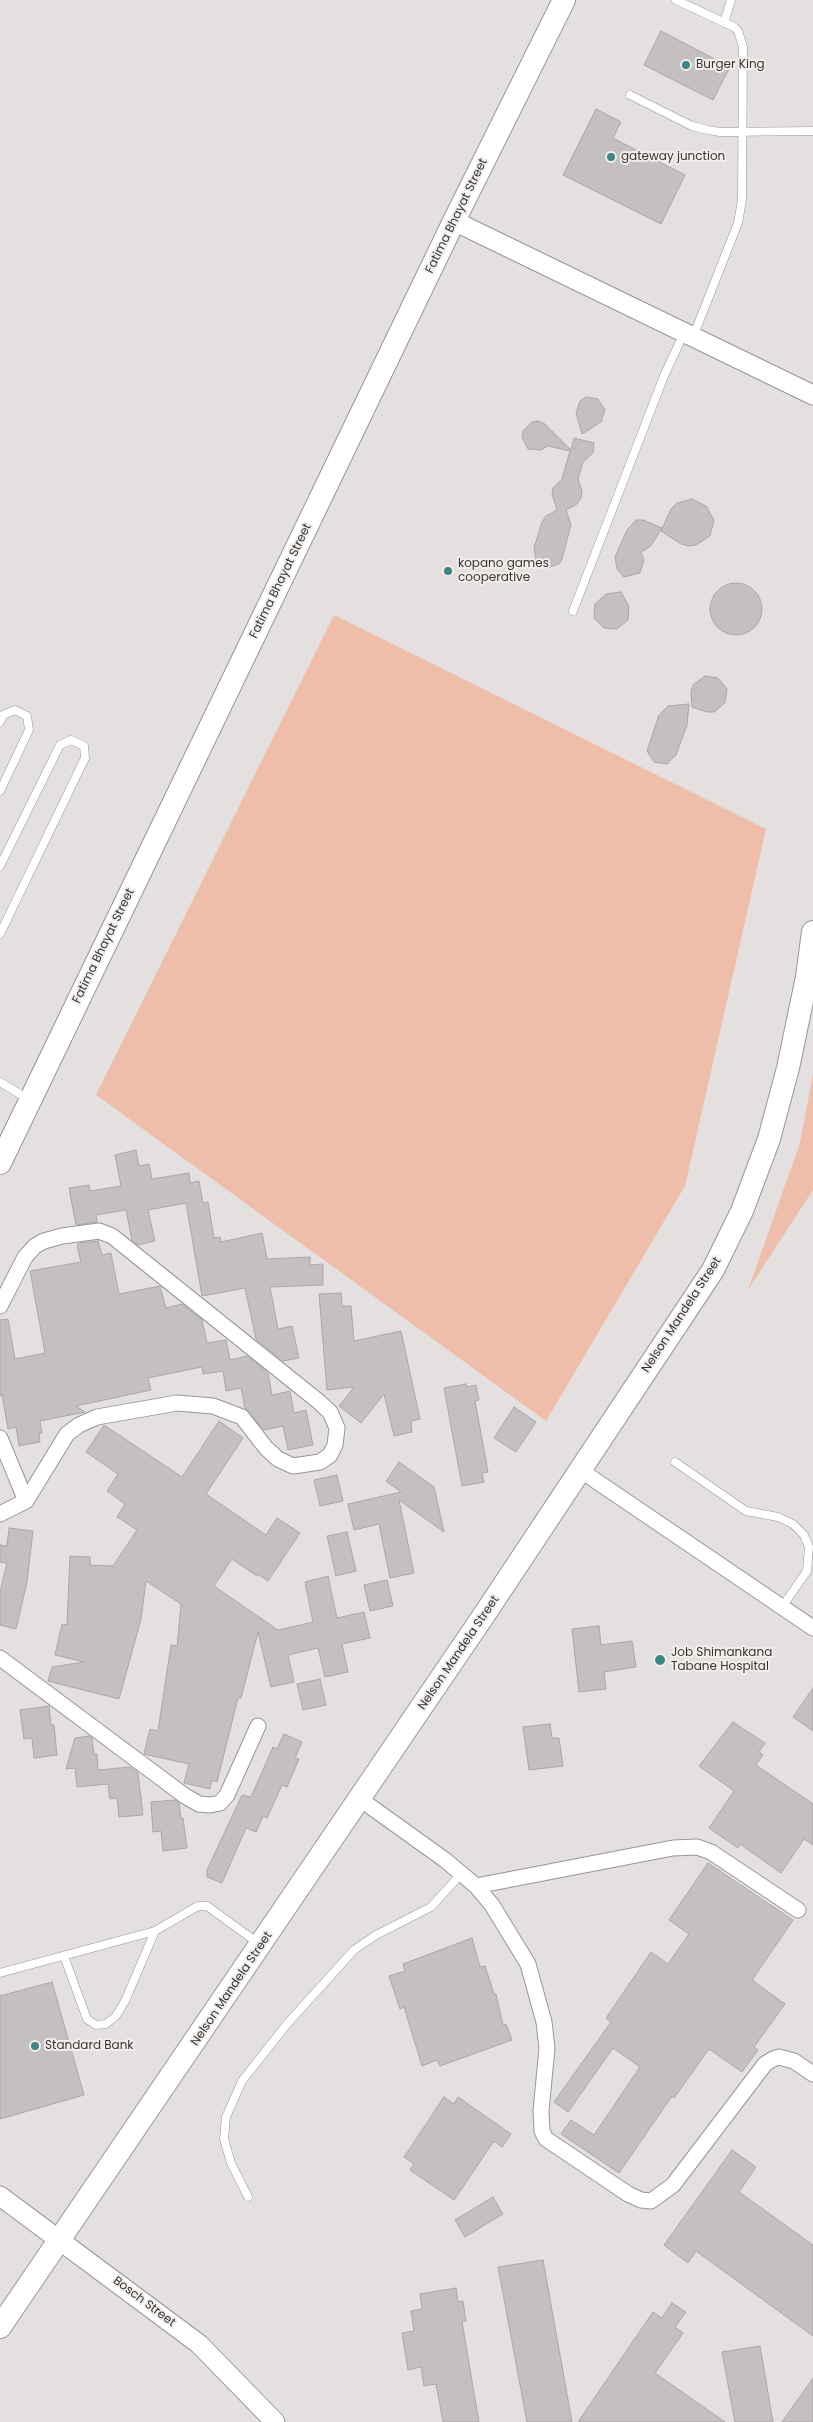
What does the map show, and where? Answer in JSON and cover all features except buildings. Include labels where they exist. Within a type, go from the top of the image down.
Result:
[{"type":"main road","name":"Fatima Bhayat Street","points":[[0,1163],[454,221],[564,0]]},
{"type":"main road","name":"Nelson Mandela Street","points":[[0,2327],[261,1946],[713,1270],[742,1211],[768,1139],[788,1068],[807,977],[813,932]]},
{"type":"street","points":[[454,221],[813,395]]},
{"type":"street","points":[[0,1306],[25,1257],[36,1246],[44,1241],[62,1236],[100,1231],[112,1236],[318,1401],[330,1412],[337,1428],[335,1445],[330,1455],[320,1462],[293,1466],[278,1459],[266,1448],[242,1417],[213,1406],[177,1403],[114,1413],[88,1421],[67,1434],[26,1501],[0,1514]]},
{"type":"street","points":[[0,1438],[26,1501]]},
{"type":"street","points":[[580,1470],[813,1628]]},
{"type":"street","points":[[0,1658],[185,1796],[199,1804],[210,1805],[220,1802],[227,1795],[258,1726]]},
{"type":"street","points":[[360,1799],[476,1886],[492,1905],[528,1964],[544,2022],[547,2048],[541,2111],[542,2131],[546,2139],[555,2146],[628,2194],[641,2200],[650,2201],[673,2185],[765,2064],[779,2057],[794,2061],[813,2074]]},
{"type":"street","points":[[476,1886],[673,1848],[697,1847],[711,1852],[798,1910]]},
{"type":"street","name":"Bosch Street","points":[[0,2196],[199,2344],[275,2422]]},
{"type":"street","points":[[255,2401],[265,2422]]},
{"type":"lane","points":[[573,611],[664,376],[688,335],[738,223],[742,200],[743,48],[738,31],[676,0]]},
{"type":"lane","points":[[724,23],[730,0]]},
{"type":"lane","points":[[630,95],[692,126],[720,132],[813,132]]},
{"type":"lane","points":[[0,722],[3,715],[15,710],[27,716],[29,730],[0,791]]},
{"type":"lane","points":[[0,866],[60,745],[71,740],[84,746],[85,758],[0,934]]},
{"type":"lane","points":[[0,1082],[30,1100]]},
{"type":"lane","points":[[675,1462],[746,1511],[778,1517],[793,1524],[804,1535],[809,1547],[806,1572],[782,1607]]},
{"type":"lane","points":[[248,2197],[231,2163],[224,2139],[226,2117],[242,2081],[287,2024],[354,1950],[376,1935],[431,1907],[461,1874]]},
{"type":"lane","points":[[0,1973],[155,1931],[167,1926],[188,1910],[198,1906],[207,1906],[261,1946]]},
{"type":"lane","points":[[64,1956],[81,2007],[87,2019],[96,2025],[106,2024],[116,2016],[125,2002],[155,1931]]},
{"type":"shaded area","points":[[334,615],[766,829],[685,1186],[546,1421],[96,1095]]},
{"type":"shaded area","points":[[813,1074],[813,1190],[748,1290],[800,1143]]},
{"type":"place","name":"Burger King","points":[[686,65]]},
{"type":"place","name":"gateway junction","points":[[611,157]]},
{"type":"place","name":"kopano games cooperative","points":[[448,571]]},
{"type":"place","name":"Job Shimankana Tabane Hospital","points":[[660,1660]]},
{"type":"place","name":"Standard Bank","points":[[35,2046]]}]
